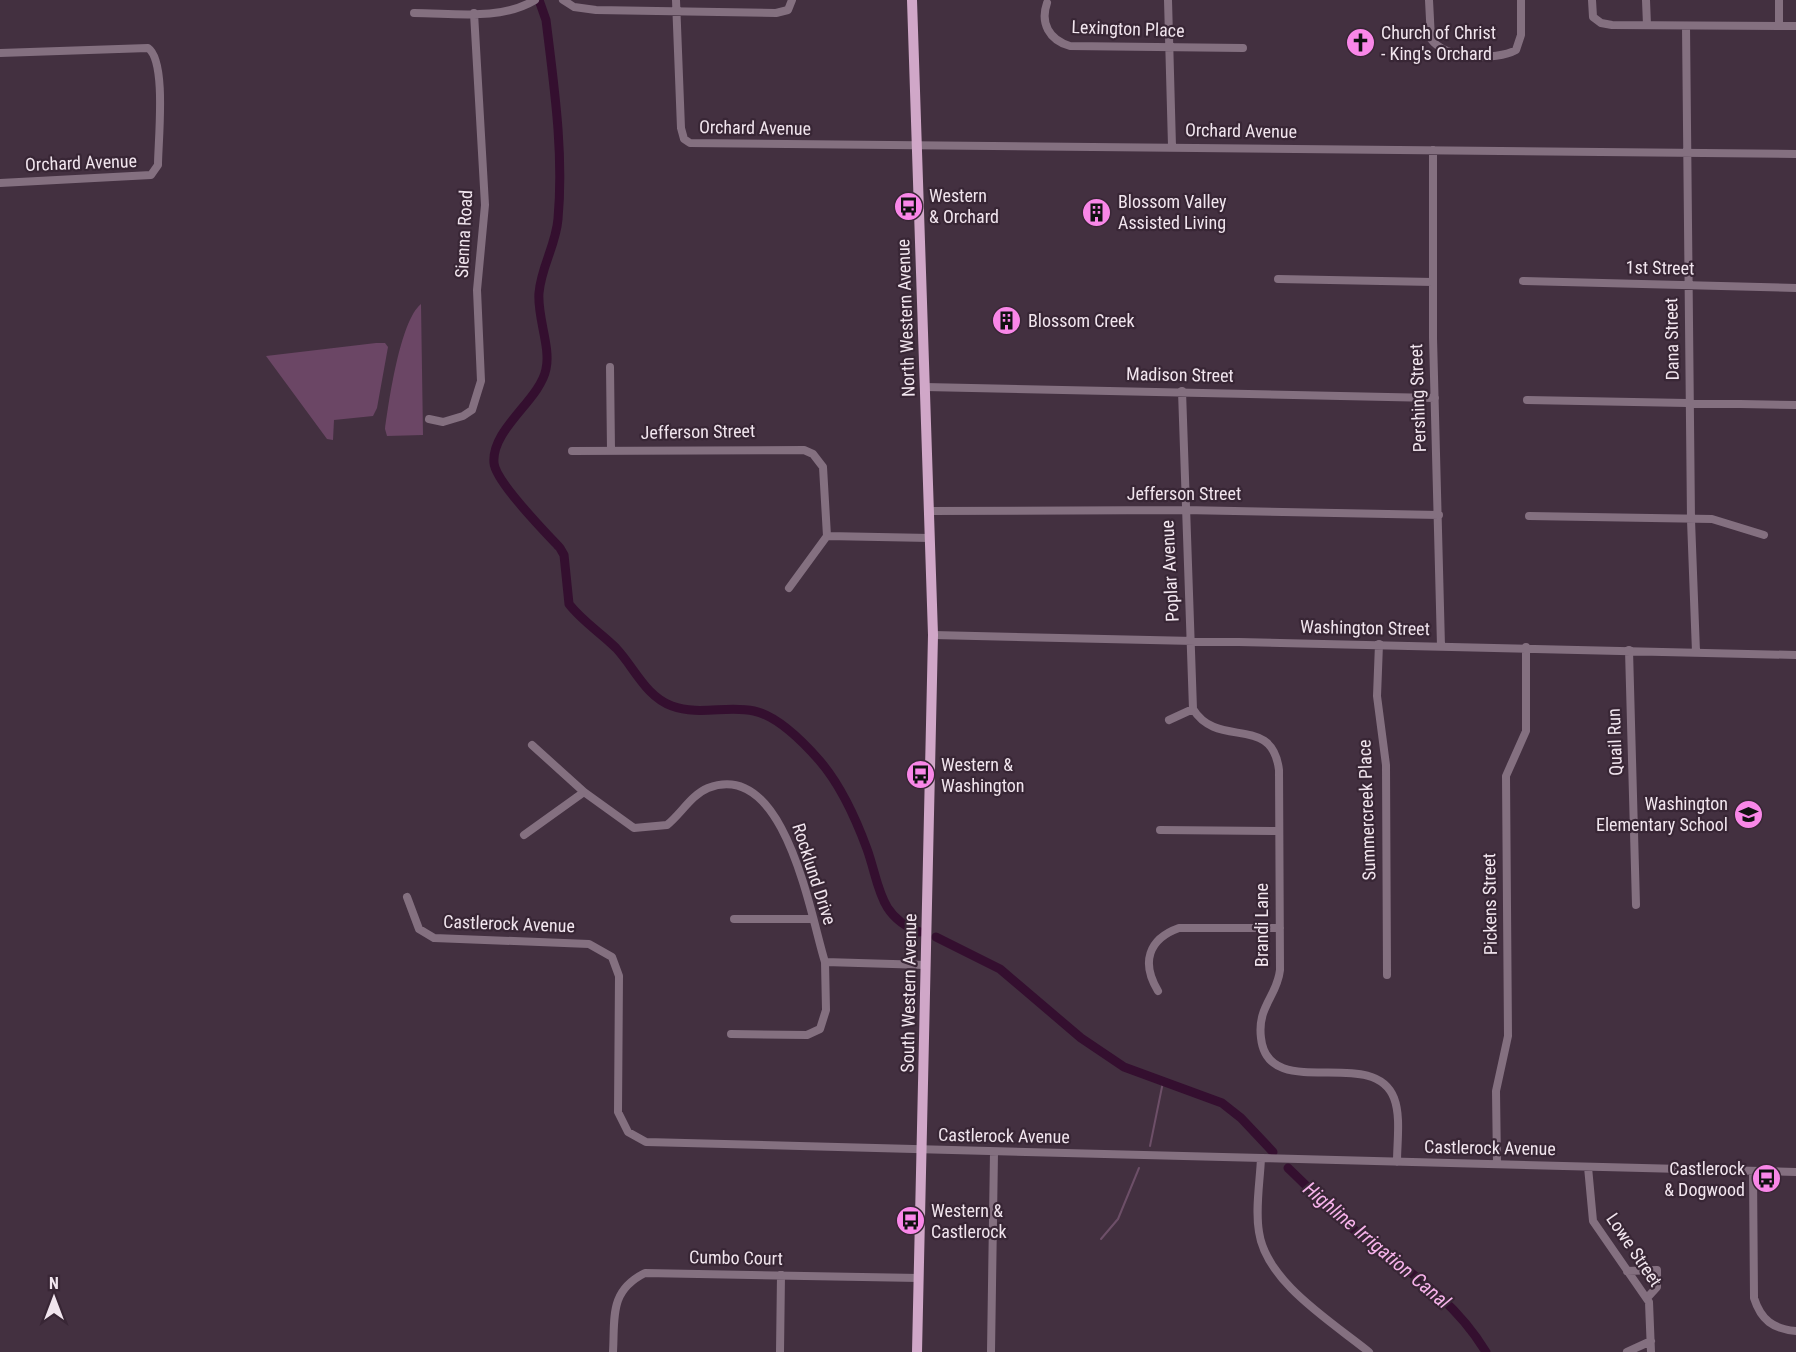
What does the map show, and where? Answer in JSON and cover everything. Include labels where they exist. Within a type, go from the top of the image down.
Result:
[{"type":"main road","name":"North Western Avenue","points":[[912,0],[933,635]]},
{"type":"main road","name":"South Western Avenue","points":[[917,1352],[933,635]]},
{"type":"street","points":[[676,0],[676,10]]},
{"type":"street","points":[[565,3],[596,10],[776,13],[788,10],[792,0]]},
{"type":"street","points":[[1168,0],[1172,146]]},
{"type":"street","points":[[1429,0],[1431,39],[1441,50],[1457,55],[1501,54],[1516,50],[1521,35],[1521,0]]},
{"type":"street","points":[[1592,0],[1593,17],[1601,23],[1796,26]]},
{"type":"street","points":[[1646,0],[1647,25]]},
{"type":"street","points":[[1779,0],[1779,26]]},
{"type":"street","points":[[414,13],[499,13],[516,10],[533,1]]},
{"type":"street","name":"Lexington Place","points":[[1047,3],[1044,20],[1050,33],[1063,44],[1243,48]]},
{"type":"street","name":"Orchard Avenue","points":[[676,10],[681,129],[686,141],[916,146],[1172,146],[1796,154]]},
{"type":"street","name":"Sienna Road","points":[[429,419],[443,422],[463,417],[472,410],[481,381],[477,290],[485,205],[474,13]]},
{"type":"street","name":"Dana Street","points":[[1686,26],[1689,403],[1696,652]]},
{"type":"street","name":"Orchard Avenue","points":[[0,53],[148,48],[154,54],[158,65],[158,165],[154,173],[147,176],[0,183]]},
{"type":"street","name":"Pershing Street","points":[[1433,150],[1432,282],[1441,646]]},
{"type":"street","points":[[1278,279],[1432,282]]},
{"type":"street","name":"1st Street","points":[[1523,281],[1796,288]]},
{"type":"street","points":[[610,367],[611,450]]},
{"type":"street","name":"Madison Street","points":[[925,387],[1435,398]]},
{"type":"street","name":"Poplar Avenue","points":[[1182,391],[1187,618],[1192,641]]},
{"type":"street","points":[[1527,399],[1796,405]]},
{"type":"street","name":"Jefferson Street","points":[[572,451],[804,450],[813,454],[823,467],[826,536]]},
{"type":"street","name":"Jefferson Street","points":[[929,511],[1184,510],[1439,515]]},
{"type":"street","points":[[1529,516],[1718,520],[1764,535]]},
{"type":"street","points":[[789,588],[826,536],[930,538]]},
{"type":"street","name":"Washington Street","points":[[933,635],[1796,655]]},
{"type":"street","points":[[1169,720],[1193,710],[1192,641]]},
{"type":"street","name":"Summercreek Place","points":[[1379,644],[1377,696],[1386,765],[1387,975]]},
{"type":"street","name":"Pickens Street","points":[[1497,1164],[1497,1091],[1508,1036],[1506,776],[1526,731],[1526,647]]},
{"type":"street","name":"Quail Run","points":[[1629,650],[1636,905]]},
{"type":"street","name":"Brandi Lane","points":[[1193,710],[1199,719],[1217,730],[1257,736],[1274,750],[1279,770],[1279,980],[1263,1007],[1261,1038],[1265,1052],[1274,1062],[1288,1070],[1362,1074],[1381,1080],[1390,1091],[1396,1105],[1397,1162]]},
{"type":"street","name":"Rocklund Drive","points":[[532,745],[584,792],[626,824],[644,829],[667,825],[706,789],[733,785],[754,792],[781,824],[791,846],[825,962],[826,1010],[820,1029],[807,1035],[731,1034]]},
{"type":"street","points":[[524,835],[584,792]]},
{"type":"street","points":[[1160,830],[1279,831]]},
{"type":"street","name":"Castlerock Avenue","points":[[407,897],[419,929],[434,938],[589,944],[612,957],[619,976],[618,1112],[628,1132],[637,1138],[662,1143],[1796,1172]]},
{"type":"street","points":[[734,919],[811,919]]},
{"type":"street","points":[[1158,991],[1149,977],[1149,960],[1154,945],[1169,931],[1179,928],[1280,928]]},
{"type":"street","points":[[825,962],[926,965]]},
{"type":"street","points":[[991,1352],[994,1152]]},
{"type":"street","points":[[1261,1158],[1258,1231],[1269,1262],[1288,1285],[1369,1352]]},
{"type":"street","name":"Lowe Street","points":[[1588,1167],[1593,1221],[1649,1302],[1651,1352]]},
{"type":"street","points":[[1753,1171],[1754,1298],[1758,1311],[1774,1328],[1796,1331]]},
{"type":"street","points":[[1627,1271],[1657,1270],[1657,1287],[1647,1298]]},
{"type":"street","name":"Cumbo Court","points":[[613,1352],[615,1304],[621,1290],[631,1279],[645,1273],[919,1278]]},
{"type":"street","points":[[780,1352],[781,1275]]},
{"type":"street","points":[[1627,1352],[1651,1341]]},
{"type":"shaded area","points":[[421,304],[423,435],[387,436],[385,429],[389,400],[401,344],[414,313]]},
{"type":"shaded area","points":[[385,343],[388,347],[377,408],[373,416],[334,420],[333,440],[327,439],[266,356]]},
{"type":"waterway","name":"Highline Irrigation Canal","points":[[539,0],[546,20],[560,169],[557,229],[539,293],[547,360],[542,381],[500,438],[495,450],[494,463],[497,471],[512,494],[564,555],[569,604],[616,648],[655,696],[663,702],[682,709],[744,709],[763,714],[790,731],[813,753],[827,769],[853,814],[888,909],[906,926],[920,932]]},
{"type":"waterway","name":"Highline Irrigation Canal","points":[[936,937],[1000,969],[1081,1038],[1124,1067],[1222,1103],[1241,1118],[1273,1152]]},
{"type":"waterway","points":[[1150,1146],[1163,1082]]},
{"type":"waterway","points":[[1101,1239],[1118,1219],[1139,1168]]},
{"type":"waterway","name":"Highline Irrigation Canal","points":[[1288,1168],[1348,1225],[1440,1297],[1457,1313],[1486,1352]]},
{"type":"place","name":"Church of Christ - King's Orchard","points":[[1360,43]]},
{"type":"place","name":"Western & Orchard","points":[[908,206]]},
{"type":"place","name":"Blossom Valley Assisted Living","points":[[1097,212]]},
{"type":"place","name":"Blossom Creek","points":[[1007,321]]},
{"type":"place","name":"Western & Washington","points":[[920,775]]},
{"type":"place","name":"Washington Elementary School","points":[[1749,814]]},
{"type":"place","name":"Castlerock & Dogwood","points":[[1766,1179]]},
{"type":"place","name":"Western & Castlerock","points":[[910,1221]]}]
